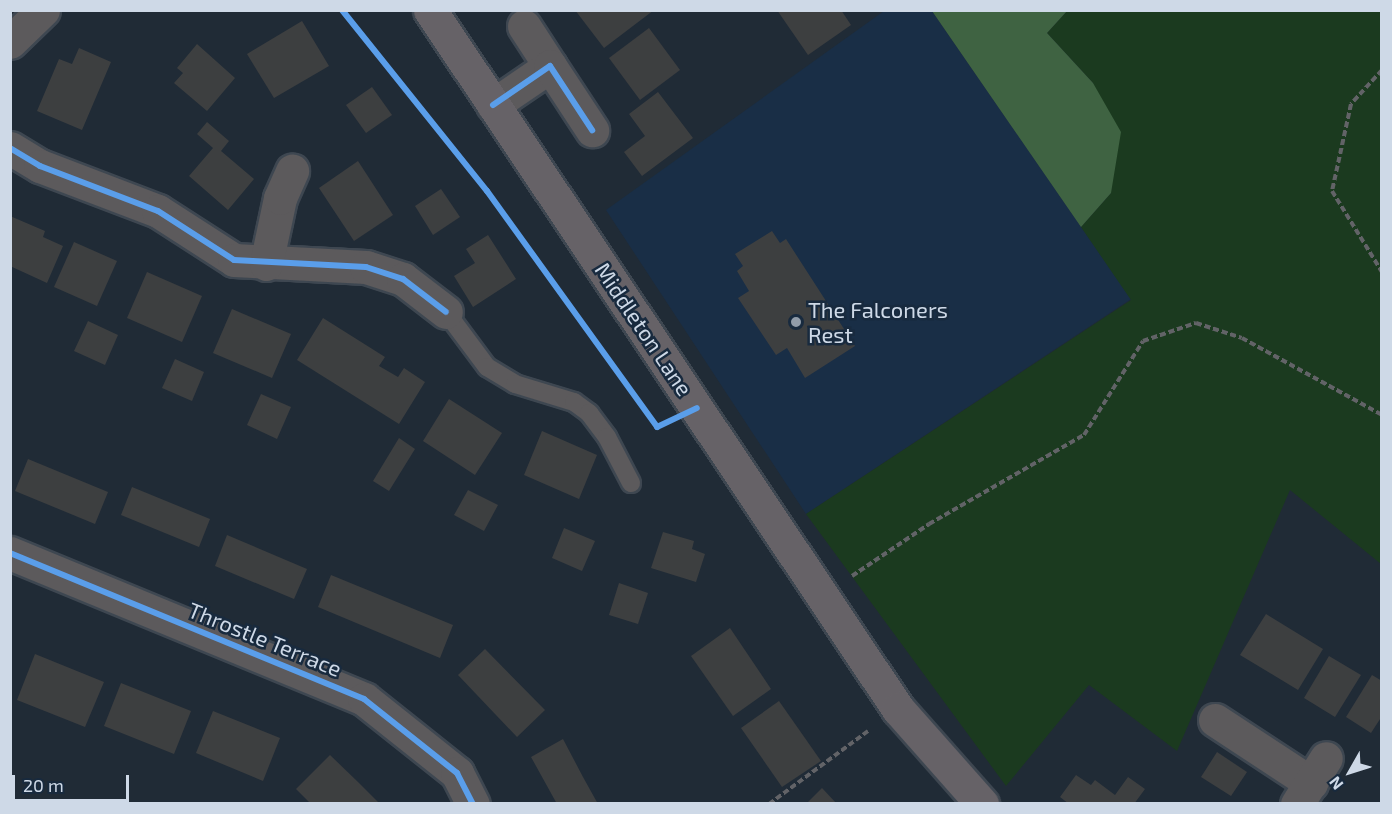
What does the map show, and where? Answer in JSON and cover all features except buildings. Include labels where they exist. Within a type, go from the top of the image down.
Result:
[{"type":"main road","name":"Middleton Lane","points":[[430,10],[897,709],[982,804]]},
{"type":"street","points":[[10,42],[43,10]]},
{"type":"street","points":[[524,26],[592,130]]},
{"type":"street","points":[[493,105],[550,66]]},
{"type":"street","points":[[10,148],[40,166],[158,211],[234,260],[266,264],[322,262],[366,267],[403,279],[446,312]]},
{"type":"street","points":[[266,264],[280,198],[292,171]]},
{"type":"street","name":"Throstle Terrace","points":[[10,553],[364,699],[457,773],[473,804]]},
{"type":"street","points":[[1215,720],[1311,782]]},
{"type":"lane","points":[[446,312],[487,367],[515,384],[574,402],[589,413],[607,437],[631,483]]},
{"type":"path","points":[[1382,70],[1351,104],[1332,191],[1382,272]]},
{"type":"path","points":[[823,597],[929,524],[1084,435],[1143,341],[1196,323],[1242,338],[1382,415]]},
{"type":"path","points":[[769,804],[897,709]]},
{"type":"shaded area","points":[[884,11],[932,11],[1131,299],[806,514],[606,210]]},
{"type":"green space","points":[[932,11],[1067,11],[1047,33],[1093,83],[1121,132],[1111,193],[1081,227]]},
{"type":"green space","points":[[1067,11],[1381,11],[1381,564],[1290,490],[1177,751],[1089,685],[1006,786],[806,514],[1131,300],[1081,227],[1111,193],[1093,83],[1047,33]]},
{"type":"cycle path","points":[[342,10],[487,191],[657,427],[697,408]]},
{"type":"cycle path","points":[[493,105],[550,66],[592,130]]},
{"type":"cycle path","points":[[10,148],[40,166],[158,211],[234,260],[366,267],[403,279],[446,312]]},
{"type":"cycle path","points":[[10,553],[364,699],[457,773],[473,804]]},
{"type":"place","name":"The Falconers Rest","points":[[796,322]]}]
